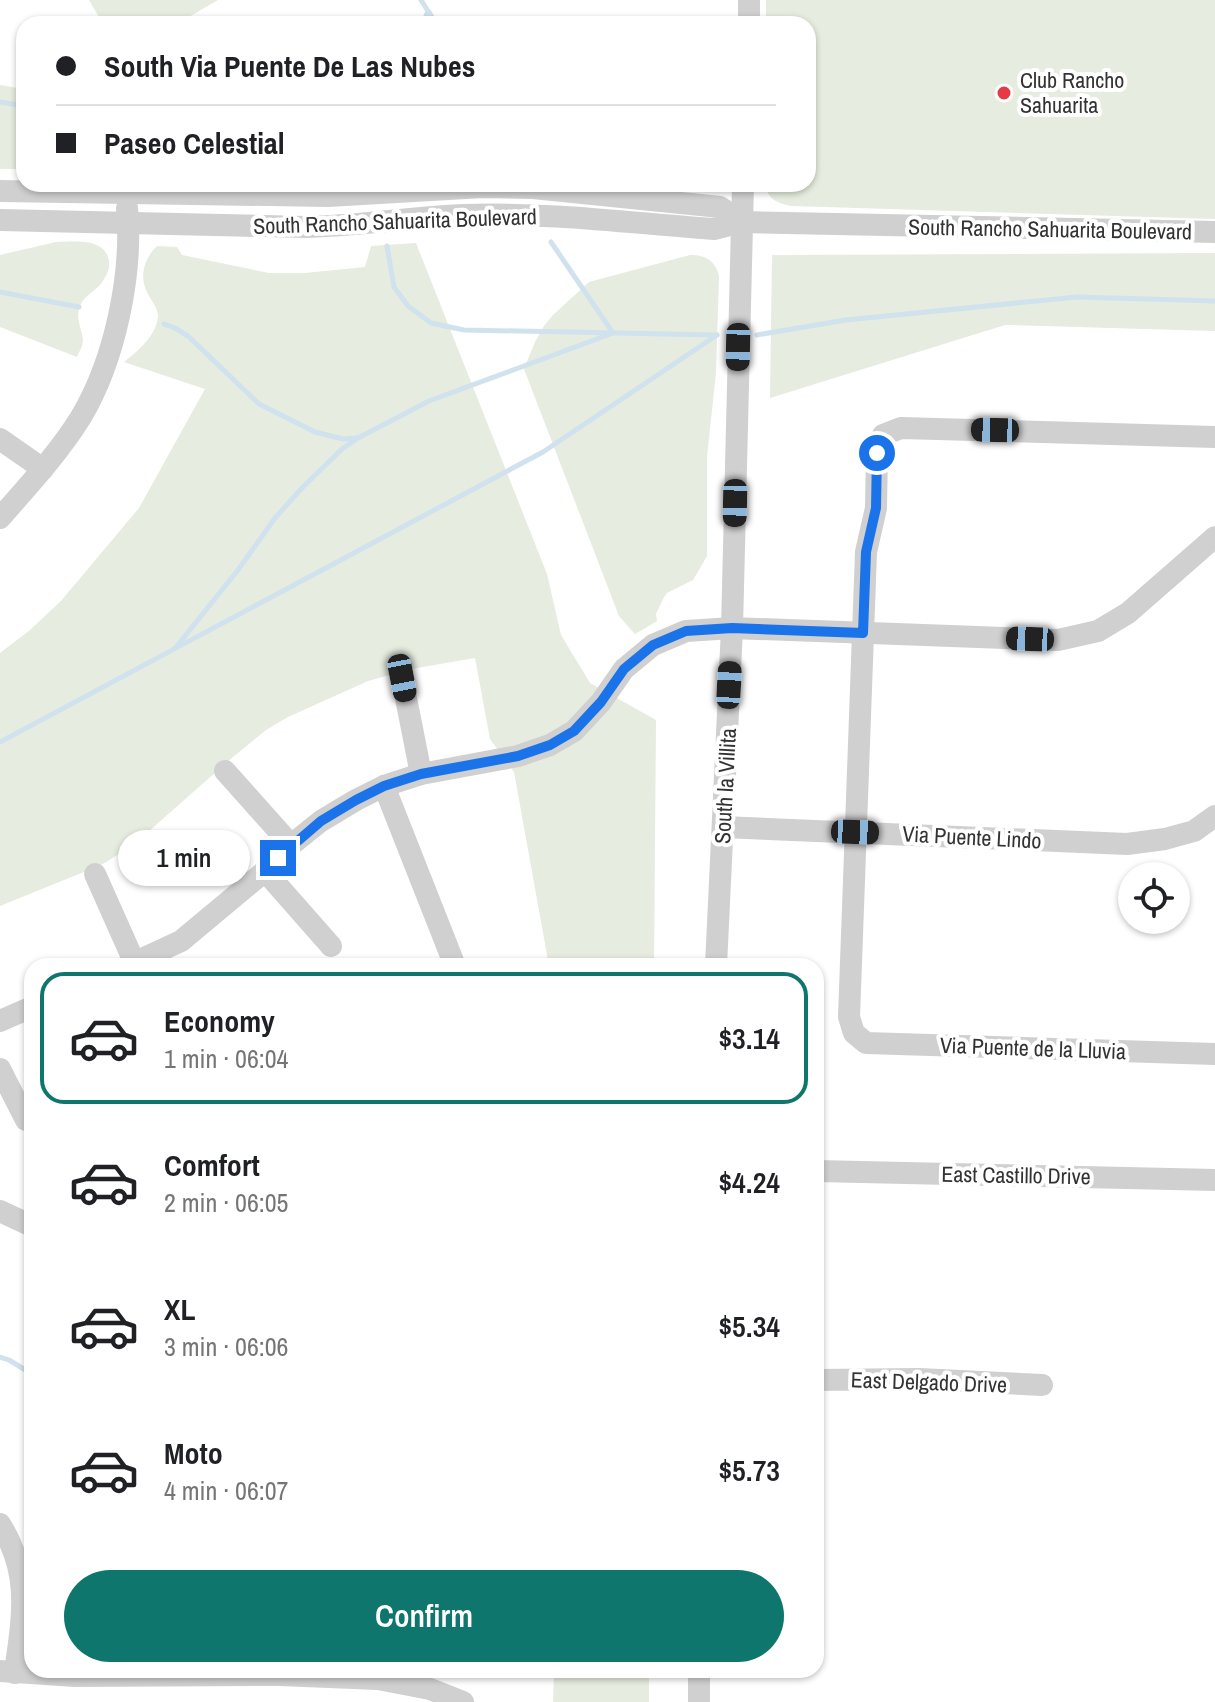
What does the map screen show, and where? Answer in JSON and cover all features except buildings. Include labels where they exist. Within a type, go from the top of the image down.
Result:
[{"type":"street","name":"South Rancho Sahuarita Boulevard","points":[[125,192],[328,196],[392,192]]},
{"type":"street","points":[[0,518],[43,469],[82,415],[98,383],[119,320],[127,267],[125,192]]},
{"type":"street","name":"South Rancho Sahuarita Boulevard","points":[[572,192],[720,207],[741,222]]},
{"type":"street","name":"South la Villita","points":[[716,958],[732,628],[743,192]]},
{"type":"street","name":"South Rancho Sahuarita Boulevard","points":[[0,220],[305,227],[431,217],[518,215],[714,229],[741,222],[1215,232]]},
{"type":"street","points":[[855,832],[866,552],[876,508],[877,453],[883,435],[901,428],[1215,437]]},
{"type":"street","points":[[0,439],[43,469]]},
{"type":"street","points":[[147,958],[181,941],[265,871],[291,845],[321,821],[356,800],[384,786],[421,774],[518,756],[550,745],[574,731],[601,702],[624,669],[653,645],[686,631],[732,628],[1058,640],[1098,631],[1128,613],[1215,537]]},
{"type":"street","points":[[402,678],[421,774]]},
{"type":"street","points":[[225,771],[291,845]]},
{"type":"street","points":[[384,786],[452,958]]},
{"type":"street","name":"Via Puente Lindo","points":[[723,827],[1127,844],[1194,831],[1215,816]]},
{"type":"street","name":"Via Puente de la Lluvia","points":[[855,832],[849,1017],[854,1033],[866,1043],[1215,1054]]},
{"type":"street","points":[[265,871],[331,946]]},
{"type":"street","points":[[95,874],[130,958]]},
{"type":"street","points":[[0,1021],[24,1010]]},
{"type":"street","points":[[0,1069],[24,1116]]},
{"type":"street","name":"East Castillo Drive","points":[[824,1171],[1215,1180]]},
{"type":"street","points":[[0,1211],[24,1222]]},
{"type":"street","name":"East Delgado Drive","points":[[824,1380],[919,1379],[1042,1385]]},
{"type":"street","points":[[0,1524],[20,1569],[24,1605],[8,1672]]},
{"type":"street","points":[[362,1678],[430,1689],[463,1702]]},
{"type":"street","points":[[699,1678],[699,1702]]},
{"type":"shaded area","points":[[89,0],[218,0],[191,16],[98,16]]},
{"type":"shaded area","name":"Club Rancho Sahuarita","points":[[766,0],[1215,0],[1215,219],[792,206],[778,202],[768,192],[816,192],[816,16],[766,16]]},
{"type":"shaded area","points":[[0,85],[16,88],[16,169],[0,169]]},
{"type":"shaded area","points":[[56,242],[96,245],[107,254],[109,262],[104,280],[80,305],[78,313],[83,340],[77,357],[0,327],[0,255]]},
{"type":"shaded area","points":[[416,243],[547,574],[561,635],[590,683],[656,720],[654,958],[548,958],[514,772],[490,739],[475,658],[411,669],[368,681],[288,717],[266,730],[233,757],[132,846],[101,865],[0,906],[0,653],[61,601],[139,508],[205,389],[124,362],[146,342],[157,324],[156,309],[144,281],[145,265],[150,255],[157,246],[177,247],[182,255],[269,273],[305,273],[365,267],[371,246]]},
{"type":"shaded area","points":[[1215,253],[1215,331],[1005,325],[770,398],[772,255]]},
{"type":"shaded area","points":[[690,255],[709,260],[719,276],[716,373],[707,456],[707,556],[693,580],[667,593],[656,614],[657,621],[635,634],[619,616],[524,369],[544,326],[589,282]]},
{"type":"shaded area","points":[[554,1678],[649,1678],[649,1702],[553,1702]]},
{"type":"waterway","points":[[421,0],[428,11],[426,16]]},
{"type":"waterway","points":[[429,12],[431,16]]},
{"type":"waterway","points":[[0,102],[16,105]]},
{"type":"waterway","points":[[177,646],[275,518],[342,449],[429,401],[613,333],[551,242]]},
{"type":"waterway","points":[[387,246],[394,287],[408,306],[431,323],[464,330],[716,335]]},
{"type":"waterway","points":[[0,292],[79,307]]},
{"type":"waterway","points":[[757,335],[846,320],[1077,297],[1215,301]]},
{"type":"waterway","points":[[164,324],[188,336],[259,404],[315,432],[343,439],[357,438]]},
{"type":"waterway","points":[[0,742],[543,452],[717,335]]},
{"type":"waterway","points":[[0,1357],[24,1369]]},
{"type":"place","name":"Club Rancho Sahuarita","points":[[1004,93]]},
{"type":"route","points":[[278,858],[321,821],[384,786],[421,774],[518,756],[550,745],[574,731],[601,702],[624,669],[653,645],[686,631],[732,628],[863,633],[866,552],[876,508],[877,453]]}]
